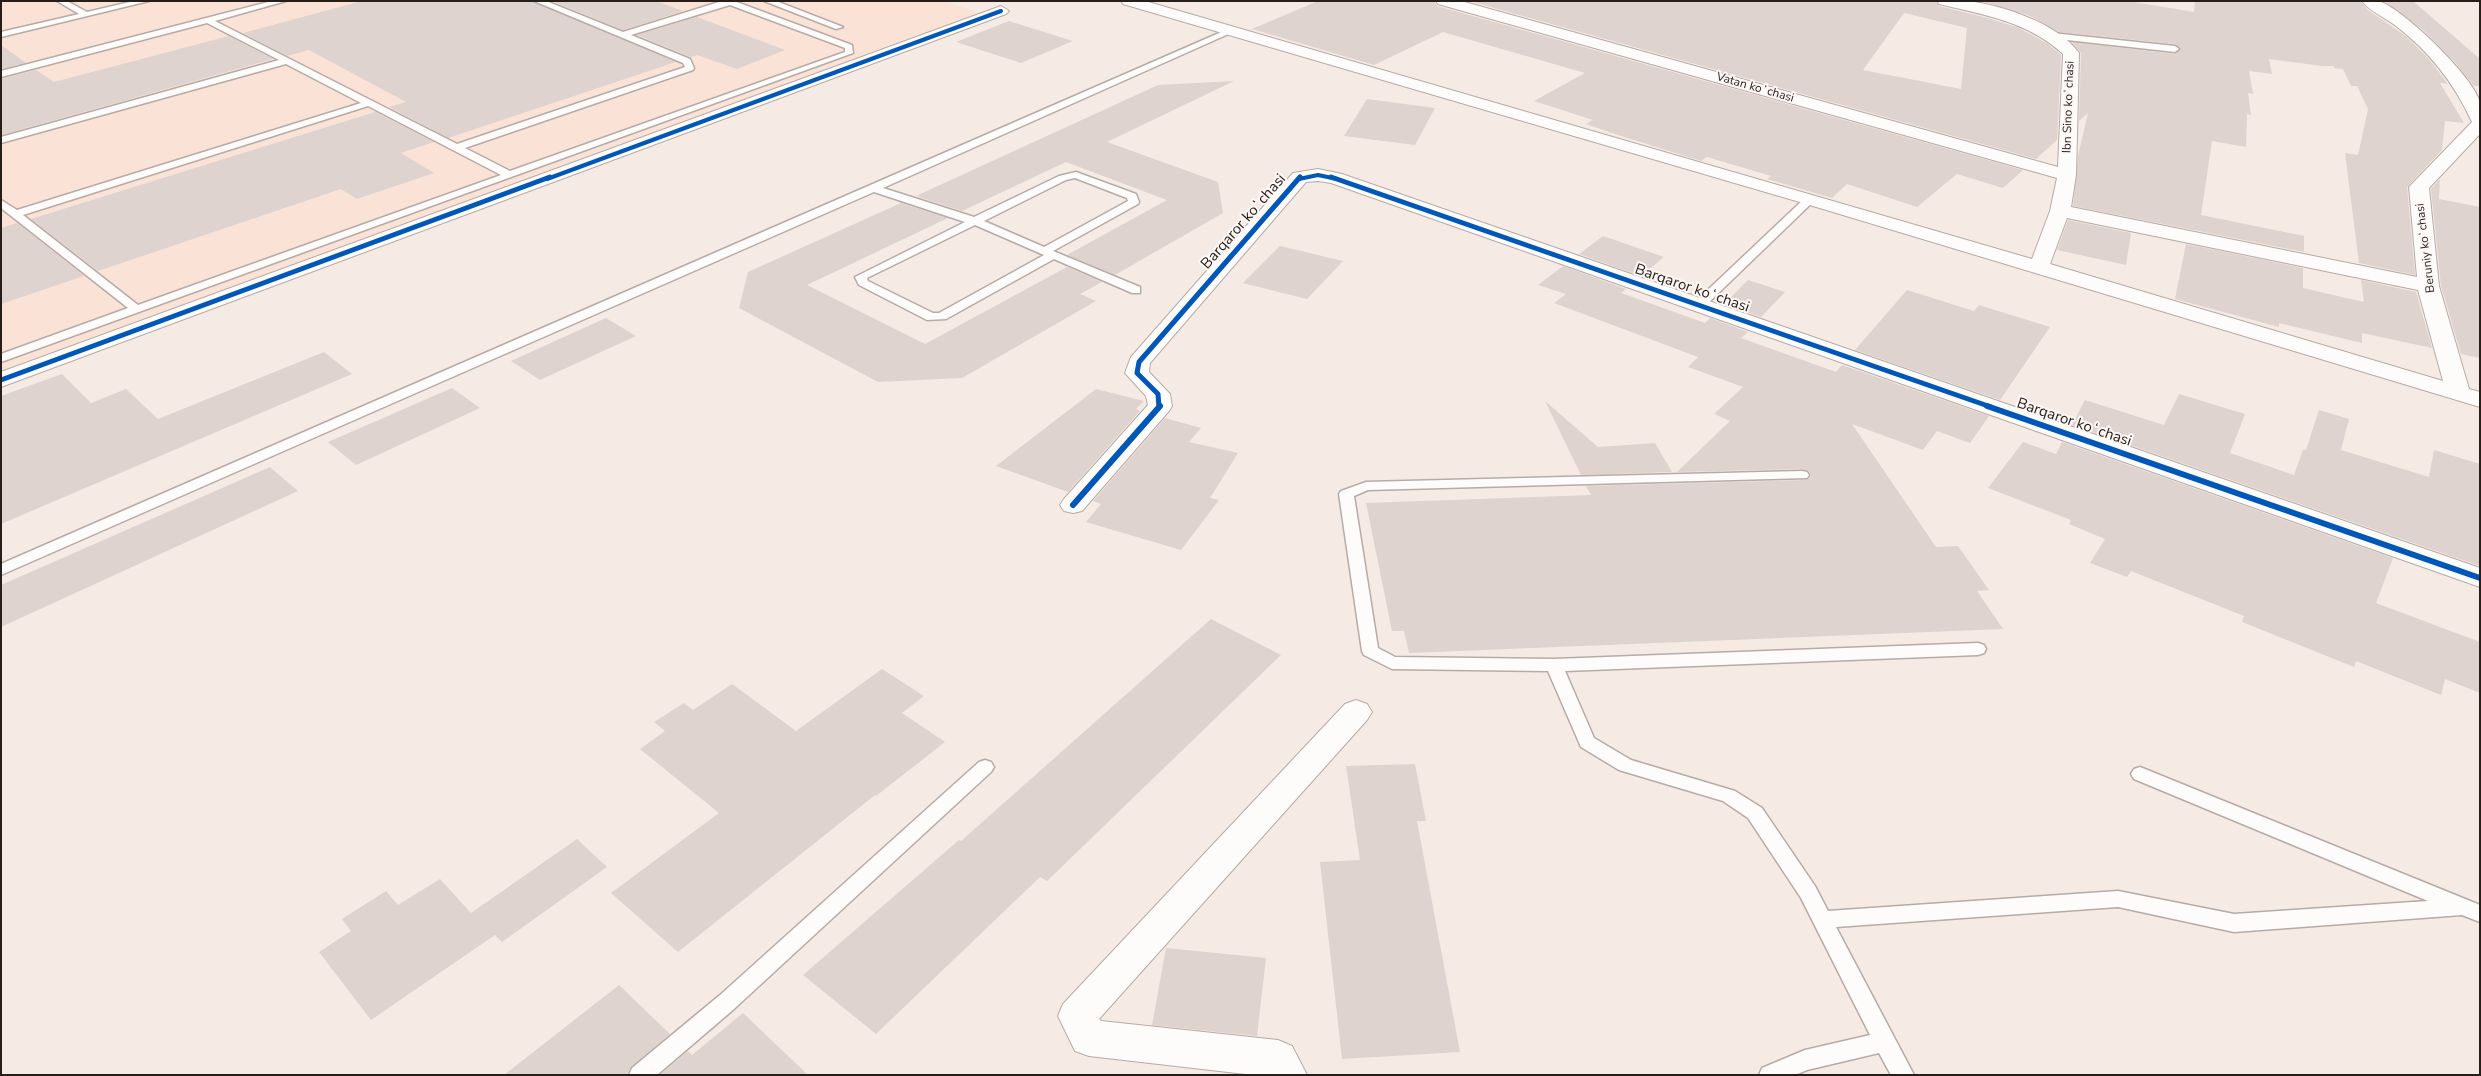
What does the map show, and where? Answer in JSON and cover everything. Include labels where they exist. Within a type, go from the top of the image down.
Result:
[{"type":"street","points":[[1128,1],[1229,32],[1810,199],[2480,400]]},
{"type":"street","name":"Vatan koʻchasi","points":[[1443,1],[2067,175]]},
{"type":"street","name":"Ibn Sino koʻchasi","points":[[1944,1],[1994,6],[2052,36],[2071,53],[2067,175],[2060,211],[2039,267]]},
{"type":"street","name":"Beruniy koʻchasi","points":[[2369,1],[2392,15],[2423,41],[2450,71],[2469,98],[2480,122],[2418,187],[2428,286],[2458,394]]},
{"type":"street","points":[[1,380],[1001,11]]},
{"type":"street","name":"Barqaror koʻchasi","points":[[1073,505],[1160,406],[1158,394],[1137,373],[1139,362],[1300,177],[1318,175],[1335,178],[1700,304],[2480,578]]},
{"type":"street","points":[[2060,211],[2428,286]]},
{"type":"street","points":[[1287,1075],[1278,1059],[1088,1038],[1078,1016],[1356,712]]},
{"type":"lane","points":[[61,1],[86,15]]},
{"type":"lane","points":[[97,1],[110,10]]},
{"type":"lane","points":[[1,35],[145,1]]},
{"type":"lane","points":[[1,74],[282,1]]},
{"type":"lane","points":[[456,148],[690,68],[687,61],[538,1]]},
{"type":"lane","points":[[768,1],[840,27]]},
{"type":"lane","points":[[1,358],[849,53],[849,47],[728,2],[623,35]]},
{"type":"lane","points":[[207,20],[509,176]]},
{"type":"lane","points":[[1,570],[1229,32]]},
{"type":"lane","points":[[2052,36],[2175,48]]},
{"type":"lane","points":[[1,140],[286,61]]},
{"type":"lane","points":[[15,214],[369,103]]},
{"type":"lane","points":[[1076,175],[1132,196],[1134,202],[942,316],[931,317],[863,283],[861,277],[974,221],[1063,178],[1076,175]]},
{"type":"lane","points":[[873,188],[974,221],[1136,290]]},
{"type":"lane","points":[[1700,304],[1810,199]]},
{"type":"lane","points":[[1,203],[136,309]]},
{"type":"lane","points":[[1802,475],[1366,486],[1346,494],[1370,651],[1392,663],[1554,665],[1978,649]]},
{"type":"lane","points":[[1554,665],[1587,742],[1625,765],[1729,796],[1755,813],[1808,892],[1884,1042],[1903,1075]]},
{"type":"lane","points":[[640,1075],[727,1002],[986,767]]},
{"type":"lane","points":[[2140,774],[2472,911]]},
{"type":"lane","points":[[1822,920],[2118,900],[2234,923],[2472,911]]},
{"type":"lane","points":[[1770,1075],[1805,1060],[1884,1042]]},
{"type":"shaded area","points":[[1,1],[944,1],[991,17],[1,375]]},
{"type":"building","points":[[362,1],[532,1],[676,62],[448,138],[389,107],[406,102],[309,50],[287,56],[243,33]]},
{"type":"building","points":[[552,1],[656,1],[683,11],[623,30]]},
{"type":"building","points":[[1318,1],[1434,1],[1437,6],[2023,170],[2003,188],[1957,174],[1917,207],[1847,184],[1832,198],[1767,179],[1771,176],[1707,157],[1701,161],[1615,134],[1586,124],[1593,120],[1534,101],[1585,73],[1443,32],[1374,65],[1252,29]]},
{"type":"building","points":[[1469,1],[1935,1],[1939,6],[2019,28],[2048,44],[2061,55],[2057,140],[2036,159]],"holes":[[[1904,13],[1967,28],[1961,89],[1863,70]]]},
{"type":"building","points":[[1981,1],[2128,1],[2194,12],[2195,1],[2360,1],[2368,10],[2407,37],[2429,59],[2448,84],[2440,83],[2464,123],[2445,121],[2442,150],[2407,187],[2415,275],[2359,263],[2345,153],[2358,155],[2368,109],[2357,86],[2351,86],[2343,69],[2334,68],[2334,66],[2269,59],[2272,74],[2249,71],[2253,94],[2248,93],[2251,115],[2247,114],[2246,147],[2212,141],[2201,215],[2304,236],[2304,252],[2073,206],[2078,156],[2088,113],[2079,121],[2081,53],[2072,42],[2175,54],[2181,49],[2175,44],[2059,32],[2030,16]]},
{"type":"building","points":[[2384,1],[2413,1],[2480,59],[2480,86],[2474,86],[2454,61],[2423,30]]},
{"type":"building","points":[[697,17],[785,50],[737,69],[697,55],[691,57],[637,35]]},
{"type":"building","points":[[1009,21],[1073,41],[1021,63],[956,42]]},
{"type":"building","points":[[229,36],[273,59],[1,135],[1,79],[36,70],[54,82]]},
{"type":"building","points":[[1,45],[26,63],[1,69]]},
{"type":"building","points":[[1234,81],[1107,142],[1218,182],[1223,213],[1115,275],[1067,255],[1167,200],[1066,162],[962,211],[916,196],[1158,85]]},
{"type":"building","points":[[1367,99],[1435,108],[1415,145],[1344,136]]},
{"type":"building","points":[[375,112],[434,142],[401,153],[434,173],[357,199],[341,189],[98,271],[31,219]]},
{"type":"building","points":[[2440,179],[2439,199],[2480,207],[2480,358],[2461,354],[2441,286],[2431,189]]},
{"type":"building","points":[[901,203],[948,218],[807,285],[925,344],[1067,267],[1102,282],[1080,294],[1096,301],[962,378],[878,382],[739,308],[748,272]]},
{"type":"building","points":[[2068,220],[2131,233],[2126,265],[2057,250]]},
{"type":"building","points":[[17,223],[84,276],[1,304],[1,228]]},
{"type":"building","points":[[1603,236],[1664,257],[1641,276],[1579,254]]},
{"type":"building","points":[[2186,244],[2303,268],[2303,288],[2364,302],[2361,280],[2416,292],[2432,348],[2362,333],[2362,343],[2279,323],[2279,327],[2175,299]]},
{"type":"building","points":[[1280,246],[1343,261],[1307,299],[1243,283]]},
{"type":"building","points":[[1563,266],[1626,289],[1621,293],[1705,323],[1710,318],[1748,332],[1741,338],[1836,372],[1842,365],[1989,416],[1970,443],[1937,431],[1923,450],[1852,424],[1936,547],[1958,546],[1989,590],[1977,591],[2003,629],[1409,653],[1404,631],[1392,631],[1366,503],[1591,495],[1586,486],[1807,480],[1811,476],[1809,471],[1802,469],[1677,472],[1730,421],[1714,414],[1743,387],[1688,367],[1698,357],[1554,303],[1566,294],[1538,285]]},
{"type":"building","points":[[1748,280],[1785,292],[1761,317],[1724,304]]},
{"type":"building","points":[[1907,290],[1974,311],[1979,305],[2050,327],[2000,400],[1855,350]]},
{"type":"building","points":[[606,318],[636,336],[540,380],[511,361]]},
{"type":"building","points":[[324,352],[352,374],[1,524],[1,396],[62,374],[91,403],[126,389],[158,419]]},
{"type":"building","points":[[452,388],[480,408],[356,465],[328,442]]},
{"type":"building","points":[[1096,389],[1144,401],[1136,409],[1140,411],[1068,492],[996,466]]},
{"type":"building","points":[[2179,394],[2245,414],[2230,453],[2294,475],[2303,450],[2306,450],[2319,410],[2349,419],[2341,450],[2429,477],[2434,450],[2480,464],[2480,566],[2072,425],[2085,400],[2164,425]]},
{"type":"building","points":[[1545,401],[1598,447],[1655,443],[1672,472],[1581,475]]},
{"type":"building","points":[[1165,418],[1201,428],[1189,442],[1238,453],[1210,498],[1219,500],[1181,550],[1086,522],[1101,504],[1093,501]]},
{"type":"building","points":[[2023,442],[2056,454],[2062,442],[2393,558],[2376,603],[2480,642],[2480,693],[2445,679],[2441,695],[2356,661],[2354,667],[2242,622],[2244,616],[2131,571],[2127,577],[2090,563],[2105,539],[2069,524],[2071,520],[1988,488]]},
{"type":"building","points":[[270,467],[298,491],[1,627],[1,585]]},
{"type":"building","points":[[1211,619],[1281,655],[1047,881],[1040,877],[876,1034],[803,975],[959,840],[961,841]]},
{"type":"building","points":[[882,669],[924,696],[902,713],[945,742],[875,795],[678,952],[611,893],[719,813],[640,749],[665,731],[654,722],[684,703],[693,710],[732,684],[796,731]]},
{"type":"building","points":[[1415,764],[1426,821],[1417,821],[1460,1052],[1342,1059],[1320,862],[1360,860],[1346,766]]},
{"type":"building","points":[[577,839],[607,867],[502,942],[495,935],[371,1020],[319,952],[351,931],[342,919],[386,891],[398,905],[440,879],[471,913]]},
{"type":"building","points":[[1166,948],[1266,958],[1257,1036],[1152,1025]]},
{"type":"building","points":[[619,985],[670,1034],[631,1067],[627,1075],[504,1075]]},
{"type":"building","points":[[743,1013],[808,1075],[660,1075],[688,1051],[692,1055]]},
{"type":"cycle path","points":[[1,380],[1001,11]]},
{"type":"cycle path","points":[[1073,505],[1160,406],[1158,394],[1137,373],[1139,362],[1300,177],[1318,175],[1335,178],[2480,578]]}]
